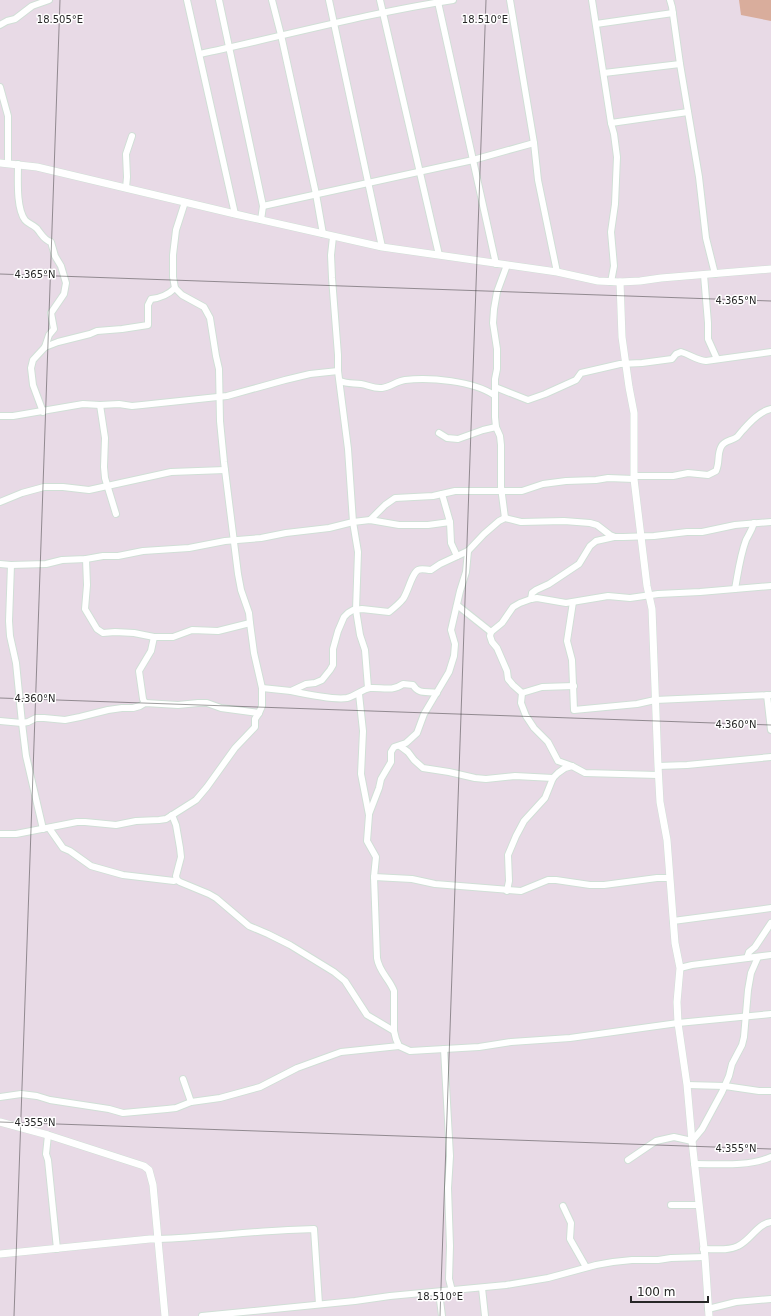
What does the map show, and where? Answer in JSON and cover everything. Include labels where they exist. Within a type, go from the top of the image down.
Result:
[{"type":"street","points":[[0,25],[7,20],[15,19],[32,6],[49,0]]},
{"type":"street","points":[[187,0],[235,214]]},
{"type":"street","points":[[220,0],[263,206],[261,220]]},
{"type":"street","points":[[272,0],[316,194],[323,234]]},
{"type":"street","points":[[329,0],[382,247]]},
{"type":"street","points":[[380,0],[439,256]]},
{"type":"street","points":[[200,54],[334,23],[434,2],[453,0]]},
{"type":"street","points":[[510,0],[534,143],[538,180],[557,272]]},
{"type":"street","points":[[592,0],[611,123],[618,157],[612,232],[614,266],[611,282]]},
{"type":"street","points":[[670,0],[699,177],[706,238],[714,274]]},
{"type":"street","points":[[434,2],[473,160],[496,264]]},
{"type":"street","points":[[596,24],[673,13]]},
{"type":"street","points":[[604,73],[680,64]]},
{"type":"street","points":[[0,87],[8,116],[4,163],[37,166],[235,214],[382,247],[557,272],[598,281],[620,282],[771,269]]},
{"type":"street","points":[[611,123],[688,112]]},
{"type":"street","points":[[126,188],[126,154],[132,136]]},
{"type":"street","points":[[263,206],[473,160],[534,143]]},
{"type":"street","points":[[18,164],[19,203],[24,219],[38,229],[39,233],[47,241],[51,242],[66,283],[64,294],[51,313],[54,329],[49,335],[45,347],[33,360],[31,368],[34,385],[43,412]]},
{"type":"street","points":[[0,834],[16,834],[76,822],[116,825],[166,818],[196,800],[208,787],[235,748],[255,727],[255,719],[260,713],[262,706],[262,688],[254,653],[249,613],[241,590],[233,540],[220,421],[219,369],[210,318],[208,312],[200,304],[182,295],[175,288],[173,255],[176,230],[184,202]]},
{"type":"street","points":[[333,237],[330,255],[338,371],[348,449],[353,522],[358,552],[356,610],[360,636],[365,650],[368,688]]},
{"type":"street","points":[[505,518],[502,491],[501,440],[496,427],[494,395],[497,369],[497,349],[493,322],[497,292],[507,265]]},
{"type":"street","points":[[704,275],[708,339],[717,359]]},
{"type":"street","points":[[620,282],[622,337],[634,413],[634,477],[649,596],[652,609],[660,802],[667,840],[675,943],[680,968],[677,1002],[678,1023],[687,1085],[694,1164],[705,1257],[708,1313],[736,1302],[771,1299]]},
{"type":"street","points":[[45,347],[97,331],[122,330],[148,325],[148,305],[151,299],[160,298],[169,294],[175,288]]},
{"type":"street","points":[[494,387],[528,400],[576,380],[581,373],[620,364],[627,365],[672,359],[676,354],[681,352],[689,354],[697,360],[706,361],[771,352]]},
{"type":"street","points":[[0,416],[13,416],[43,412],[83,404],[119,404],[132,406],[220,397],[245,392],[291,378],[338,371]]},
{"type":"street","points":[[340,381],[350,384],[362,384],[373,388],[382,388],[404,380],[443,380],[473,385],[486,389],[494,395]]},
{"type":"street","points":[[100,405],[105,438],[105,478],[116,514]]},
{"type":"street","points":[[370,520],[394,498],[433,496],[455,490],[522,491],[543,484],[555,482],[608,478],[673,476],[688,473],[708,474],[716,471],[719,465],[722,445],[737,437],[759,415],[766,410],[771,409]]},
{"type":"street","points":[[439,433],[447,438],[458,439],[496,427]]},
{"type":"street","points":[[0,502],[22,493],[44,487],[63,487],[89,490],[171,472],[225,470]]},
{"type":"street","points":[[442,494],[450,522],[451,543],[457,556]]},
{"type":"street","points":[[292,691],[306,684],[322,680],[326,675],[333,665],[333,649],[341,624],[348,613],[356,610],[368,609],[389,612],[404,598],[414,574],[418,570],[431,570],[468,551],[484,534],[505,518],[521,522],[564,521],[590,523],[597,525],[615,537]]},
{"type":"street","points":[[0,564],[46,564],[62,560],[118,556],[143,551],[189,548],[233,540],[261,538],[286,533],[329,528],[353,522],[370,520],[406,525],[428,525],[450,522]]},
{"type":"street","points":[[531,599],[532,593],[536,590],[549,584],[579,564],[590,546],[596,541],[615,537],[641,537],[687,532],[702,532],[735,525],[771,522]]},
{"type":"street","points":[[735,589],[739,564],[746,540],[754,523]]},
{"type":"street","points":[[369,815],[377,794],[380,779],[391,762],[391,752],[394,747],[406,743],[417,733],[424,714],[446,678],[454,656],[455,644],[452,630],[466,572],[468,551]]},
{"type":"street","points":[[86,559],[85,609],[97,629],[102,633],[134,633],[154,637],[173,637],[192,630],[218,630],[250,623]]},
{"type":"street","points":[[11,565],[9,621],[18,676],[22,723],[30,776],[46,829],[63,848],[70,851],[91,866],[123,875],[174,881],[178,880]]},
{"type":"street","points":[[522,693],[508,679],[507,671],[490,636],[491,632],[502,623],[513,607],[531,599],[538,598],[566,603],[608,596],[630,598],[771,586]]},
{"type":"street","points":[[573,602],[567,641],[572,660],[574,710],[637,704],[655,700],[769,695],[771,730]]},
{"type":"street","points":[[457,606],[491,632]]},
{"type":"street","points":[[145,703],[143,699],[139,671],[151,651],[154,637]]},
{"type":"street","points":[[262,688],[292,691],[332,698],[345,698],[359,694],[368,688],[390,689],[403,684],[408,684],[423,692],[437,693]]},
{"type":"street","points":[[522,693],[542,687],[574,686]]},
{"type":"street","points":[[522,693],[521,703],[534,728],[548,742],[558,761],[585,773],[658,775]]},
{"type":"street","points":[[359,694],[362,731],[361,774],[369,815],[367,841],[376,857],[374,877],[377,958],[378,966],[392,985],[394,991],[394,1031],[399,1046]]},
{"type":"street","points":[[0,720],[22,723],[36,718],[65,720],[108,710],[133,708],[145,703],[178,705],[198,702],[207,703],[221,708],[260,713]]},
{"type":"street","points":[[400,746],[423,768],[486,779],[515,776],[553,778]]},
{"type":"street","points":[[658,766],[687,765],[771,757]]},
{"type":"street","points":[[507,890],[509,881],[508,855],[524,821],[545,798],[553,778],[565,768],[572,766]]},
{"type":"street","points":[[172,815],[176,825],[180,848],[181,857],[176,876],[180,882],[213,896],[249,926],[268,934],[334,972],[345,981],[367,1015],[394,1031]]},
{"type":"street","points":[[374,877],[412,879],[435,884],[521,891],[548,880],[590,885],[604,885],[657,878],[669,878]]},
{"type":"street","points":[[673,921],[771,908]]},
{"type":"street","points":[[747,958],[749,952],[755,947],[771,923]]},
{"type":"street","points":[[680,968],[692,965],[771,955]]},
{"type":"street","points":[[692,1141],[702,1129],[725,1086],[732,1064],[743,1041],[751,973],[758,957]]},
{"type":"street","points":[[0,1097],[21,1094],[38,1096],[50,1100],[109,1109],[123,1113],[176,1108],[191,1102],[225,1097],[260,1087],[297,1068],[341,1052],[399,1046],[410,1051],[479,1047],[511,1042],[570,1038],[678,1023],[771,1014]]},
{"type":"street","points":[[444,1049],[450,1156],[448,1188],[450,1246],[449,1280],[452,1291]]},
{"type":"street","points":[[183,1079],[191,1102]]},
{"type":"street","points":[[687,1085],[725,1086],[759,1091],[771,1091]]},
{"type":"street","points":[[0,1122],[48,1135],[144,1166],[149,1170],[153,1185],[165,1316]]},
{"type":"street","points":[[48,1135],[46,1154],[48,1160],[56,1249]]},
{"type":"street","points":[[628,1160],[656,1140],[674,1137],[692,1141]]},
{"type":"street","points":[[694,1164],[745,1163],[763,1160],[771,1156]]},
{"type":"street","points":[[671,1204],[699,1205]]},
{"type":"street","points":[[564,1206],[571,1223],[570,1239],[586,1268]]},
{"type":"street","points":[[704,1249],[736,1247],[748,1240],[758,1228],[771,1222]]},
{"type":"street","points":[[0,1254],[150,1239],[201,1237],[274,1230],[314,1230],[319,1304]]},
{"type":"street","points":[[202,1316],[506,1285],[548,1278],[613,1262],[705,1257]]},
{"type":"street","points":[[482,1288],[485,1316]]},
{"type":"street","points":[[439,1292],[442,1316]]},
{"type":"shaded area","points":[[739,0],[771,0],[771,21],[741,15]]}]
